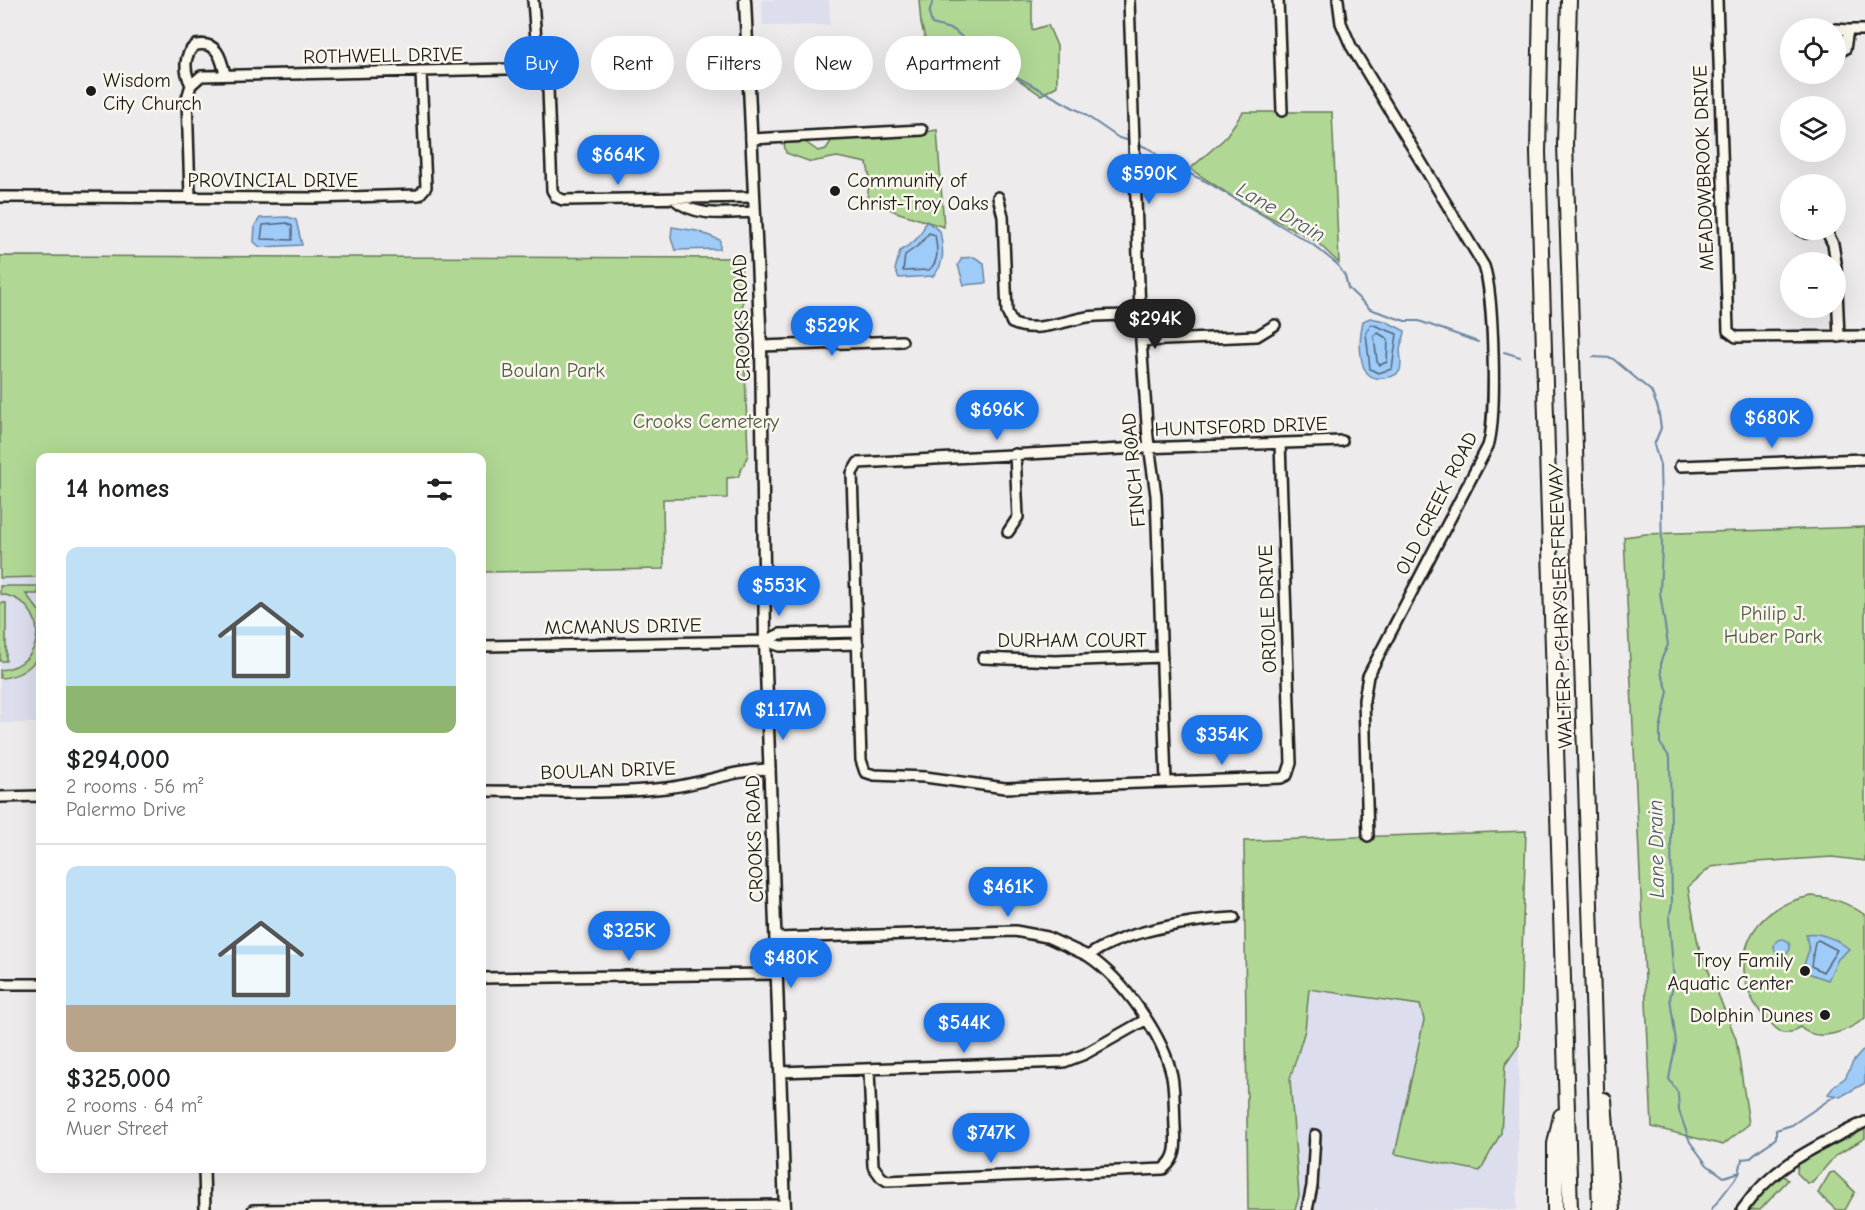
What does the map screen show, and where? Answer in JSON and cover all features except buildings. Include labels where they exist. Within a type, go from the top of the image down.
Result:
[{"type":"highway","name":"WALTER P. CHRYSLER FREEWAY","points":[[1541,0],[1538,174],[1570,1210]]},
{"type":"highway","name":"WALTER P. CHRYSLER FREEWAY","points":[[1569,0],[1565,144],[1600,1210]]},
{"type":"highway","points":[[1595,1063],[1606,1110],[1612,1210]]},
{"type":"highway","points":[[1556,1210],[1556,1144],[1565,1094]]},
{"type":"main road","name":"CROOKS ROAD","points":[[745,0],[761,346],[765,641],[785,1207]]},
{"type":"street","points":[[533,0],[534,36]]},
{"type":"street","name":"FINCH ROAD","points":[[1129,0],[1141,341],[1156,495],[1166,782]]},
{"type":"street","points":[[1278,0],[1282,111]]},
{"type":"street","name":"OLD CREEK ROAD","points":[[1338,0],[1341,23],[1351,46],[1484,266],[1489,289],[1493,415],[1488,446],[1368,676],[1364,700],[1368,836]]},
{"type":"street","name":"MEADOWBROOK DRIVE","points":[[1717,0],[1727,328],[1730,334],[1741,337],[1839,337]]},
{"type":"street","points":[[1846,47],[1848,30],[1865,30]]},
{"type":"street","points":[[190,197],[187,98],[191,85],[186,76],[188,52],[196,45],[209,44],[215,48],[225,75]]},
{"type":"street","name":"ROTHWELL DRIVE","points":[[191,85],[201,76],[504,69]]},
{"type":"street","name":"PROVINCIAL DRIVE","points":[[0,197],[350,198],[419,195],[426,187],[421,72]]},
{"type":"street","points":[[548,90],[552,190],[560,199],[753,197]]},
{"type":"street","points":[[751,139],[922,130]]},
{"type":"street","points":[[998,197],[1003,216],[1007,312],[1012,323],[1023,326],[1066,323],[1089,317],[1140,315]]},
{"type":"street","points":[[674,199],[683,207],[698,212],[754,212]]},
{"type":"street","points":[[1838,318],[1839,337],[1865,336]]},
{"type":"street","points":[[1141,341],[1257,336],[1275,326]]},
{"type":"street","points":[[761,346],[902,341]]},
{"type":"street","name":"HUNTSFORD DRIVE","points":[[857,632],[852,473],[855,465],[865,460],[1342,441]]},
{"type":"street","name":"ORIOLE DRIVE","points":[[1166,782],[1281,778],[1288,772],[1291,762],[1280,443]]},
{"type":"street","points":[[1008,532],[1018,517],[1015,454]]},
{"type":"street","points":[[1680,466],[1865,459]]},
{"type":"street","points":[[765,641],[780,634],[857,632],[861,763],[865,771],[874,775],[925,777],[996,787],[1166,782]]},
{"type":"street","points":[[765,641],[780,646],[858,644]]},
{"type":"street","name":"MCMANUS DRIVE","points":[[486,646],[765,641]]},
{"type":"street","name":"DURHAM COURT","points":[[983,658],[1054,661],[1162,657]]},
{"type":"street","name":"BOULAN DRIVE","points":[[486,791],[663,788],[695,784],[736,772],[770,770]]},
{"type":"street","points":[[0,797],[36,796]]},
{"type":"street","points":[[1088,956],[1104,947],[1149,932],[1190,923],[1234,918]]},
{"type":"street","points":[[775,938],[1014,932],[1047,937],[1088,956],[1123,989],[1163,1051],[1172,1075],[1174,1158],[1167,1166],[1158,1170],[887,1181],[880,1177],[873,1166],[869,1070]]},
{"type":"street","points":[[486,978],[777,974]]},
{"type":"street","points":[[0,984],[36,984]]},
{"type":"street","points":[[780,1072],[1064,1062],[1085,1054],[1145,1020]]},
{"type":"street","points":[[1742,1210],[1760,1187],[1782,1167],[1807,1151],[1865,1122]]},
{"type":"street","points":[[1308,1210],[1315,1135]]},
{"type":"street","points":[[204,1173],[205,1210]]},
{"type":"street","points":[[253,1210],[785,1207]]},
{"type":"shaded area","points":[[762,0],[829,0],[830,25],[763,26]]},
{"type":"shaded area","points":[[36,577],[36,723],[0,723],[0,578]]},
{"type":"shaded area","points":[[1526,831],[1519,1045],[1517,1210],[1248,1210],[1244,841]]},
{"type":"green space","points":[[919,0],[1032,0],[1032,30],[1048,25],[1057,46],[1057,86],[1041,95],[1021,81],[1021,36],[924,36]]},
{"type":"green space","points":[[1243,112],[1332,112],[1339,263],[1316,241],[1239,201],[1190,169],[1224,139]]},
{"type":"green space","points":[[937,130],[944,227],[896,212],[867,198],[870,179],[867,163],[837,157],[811,162],[786,153],[783,140],[801,139],[818,151],[826,149],[833,138],[909,135]]},
{"type":"green space","name":"Boulan Park","points":[[0,256],[741,258],[748,455],[738,477],[727,478],[727,498],[663,499],[664,569],[486,572],[486,453],[36,453],[36,577],[0,578]]},
{"type":"green space","name":"Philip J. Huber Park","points":[[1865,527],[1865,861],[1832,857],[1711,867],[1688,887],[1698,944],[1736,1039],[1749,1124],[1723,1145],[1652,1127],[1624,537],[1646,534]]},
{"type":"green space","points":[[0,586],[36,586],[36,594],[26,594],[36,607],[36,629],[28,608],[16,599],[0,594]]},
{"type":"green space","points":[[0,603],[6,603],[6,661],[0,661]]},
{"type":"green space","points":[[36,637],[36,659],[33,663],[24,671],[13,676],[0,678],[0,670],[16,666],[28,657]]},
{"type":"green space","points":[[1526,831],[1519,1045],[1505,1065],[1501,1133],[1480,1171],[1395,1154],[1424,1020],[1420,1005],[1309,989],[1305,1030],[1290,1079],[1299,1196],[1295,1210],[1248,1210],[1244,841]]},
{"type":"green space","name":"Troy Family Aquatic Center","points":[[1812,896],[1840,901],[1865,915],[1865,1018],[1833,1034],[1815,1035],[1800,1027],[1791,1033],[1782,1033],[1763,1015],[1750,995],[1744,973],[1745,952],[1753,933],[1766,916],[1786,904]]},
{"type":"green space","points":[[1865,1129],[1865,1138],[1835,1156],[1812,1183],[1807,1183],[1797,1173],[1798,1163]]},
{"type":"green space","points":[[1834,1172],[1855,1192],[1845,1210],[1836,1210],[1818,1193],[1830,1173]]},
{"type":"green space","points":[[1783,1175],[1788,1180],[1760,1210],[1749,1210],[1774,1181]]},
{"type":"water","points":[[288,217],[296,220],[302,245],[260,247],[254,242],[255,225],[260,218]]},
{"type":"water","points":[[926,221],[940,231],[943,250],[940,266],[933,276],[899,278],[895,270],[900,251],[916,239]]},
{"type":"water","points":[[672,227],[697,231],[720,240],[720,249],[675,250],[671,238]]},
{"type":"water","points":[[974,257],[984,263],[986,283],[964,285],[958,265],[962,258]]},
{"type":"water","points":[[1370,318],[1385,321],[1405,331],[1400,349],[1400,370],[1393,376],[1373,377],[1363,366],[1360,347],[1363,321]]},
{"type":"water","points":[[1806,934],[1829,937],[1849,949],[1838,959],[1828,980],[1802,971],[1809,950]]},
{"type":"water","points":[[1779,939],[1785,939],[1790,947],[1788,953],[1779,955],[1774,950],[1774,944]]},
{"type":"water","points":[[1865,1048],[1865,1083],[1840,1097],[1828,1094],[1845,1078],[1853,1062]]},
{"type":"waterway","name":"Lane Drain","points":[[933,0],[929,14],[932,24],[954,30],[990,62],[1081,112],[1119,138],[1130,141]]},
{"type":"waterway","name":"Lane Drain","points":[[1138,144],[1152,150],[1164,162],[1205,181],[1312,244],[1337,264],[1345,276],[1348,288],[1370,309],[1405,321],[1419,321],[1478,342]]},
{"type":"waterway","name":"Lane Drain","points":[[1504,352],[1520,357]]},
{"type":"waterway","name":"Lane Drain","points":[[1593,357],[1612,358],[1651,391],[1658,408],[1661,428],[1654,445],[1660,465],[1662,547],[1660,593],[1668,645],[1661,660],[1661,673],[1668,691],[1660,730],[1660,743],[1670,758],[1672,905],[1669,918],[1674,981],[1670,998],[1676,1042],[1669,1079],[1678,1093],[1679,1111],[1690,1142],[1707,1165],[1724,1177],[1740,1172]]},
{"type":"waterway","name":"Lane Drain","points":[[1711,1210],[1739,1174],[1742,1159],[1750,1158],[1776,1138],[1776,1130],[1792,1125],[1836,1095]]},
{"type":"place","name":"Wisdom City Church","points":[[91,91]]},
{"type":"place","name":"Community of Christ-Troy Oaks","points":[[835,191]]},
{"type":"place","name":"Troy Family Aquatic Center","points":[[1805,971]]},
{"type":"place","name":"Dolphin Dunes","points":[[1825,1015]]},
{"type":"park label","name":"Crooks Cemetery","points":[[706,421]]}]
